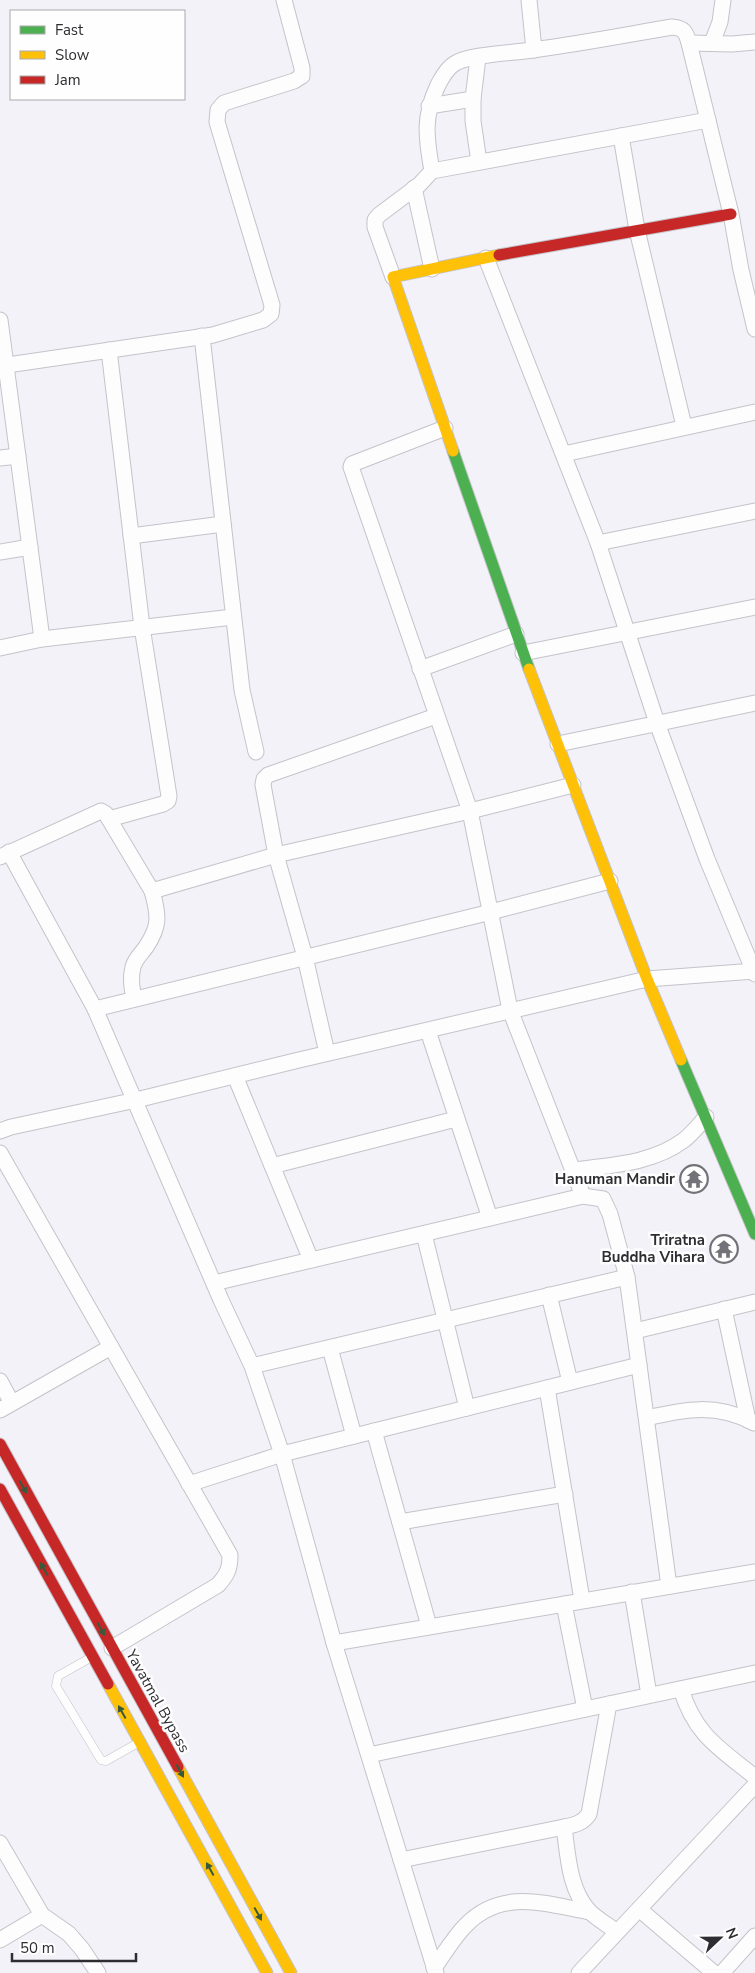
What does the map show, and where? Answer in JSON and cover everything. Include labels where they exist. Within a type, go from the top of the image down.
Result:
[{"type":"street","points":[[3,366],[202,336],[263,320],[272,314],[272,305],[217,122],[218,110],[224,103],[294,82],[302,76],[302,68],[284,0]]},
{"type":"street","points":[[529,0],[534,50]]},
{"type":"street","points":[[712,43],[720,22],[723,0]]},
{"type":"street","points":[[432,171],[426,142],[426,122],[429,106],[443,76],[453,64],[464,59],[534,50],[672,27],[681,28],[685,31],[689,43],[732,214],[752,300],[755,329]]},
{"type":"street","points":[[689,43],[755,42]]},
{"type":"street","points":[[478,58],[473,99],[473,121],[479,162]]},
{"type":"street","points":[[429,106],[473,99]]},
{"type":"street","points":[[708,120],[432,171],[414,188],[379,214],[375,227],[523,653],[647,979],[755,1234]]},
{"type":"street","points":[[620,136],[637,230],[684,426]]},
{"type":"street","points":[[414,188],[432,269]]},
{"type":"street","points":[[393,277],[486,258],[732,214]]},
{"type":"street","points":[[0,1132],[11,1127],[136,1100],[327,1053],[647,979],[755,972],[707,859],[657,723],[598,542],[486,258]]},
{"type":"street","points":[[0,320],[3,366],[18,456],[42,638]]},
{"type":"street","points":[[202,336],[242,690],[256,752]]},
{"type":"street","points":[[109,350],[142,627],[169,796],[168,801],[163,804],[109,819]]},
{"type":"street","points":[[564,454],[684,426],[755,412]]},
{"type":"street","points":[[445,428],[352,464],[351,467],[470,811],[510,1010],[583,1196]]},
{"type":"street","points":[[0,458],[18,456]]},
{"type":"street","points":[[598,542],[755,511]]},
{"type":"street","points":[[131,536],[222,524]]},
{"type":"street","points":[[0,552],[30,547]]},
{"type":"street","points":[[523,653],[755,607]]},
{"type":"street","points":[[0,648],[42,638],[233,617]]},
{"type":"street","points":[[420,669],[516,634]]},
{"type":"street","points":[[558,744],[755,703]]},
{"type":"street","points":[[327,1053],[304,957],[276,854],[263,785],[264,779],[268,775],[436,716]]},
{"type":"street","points":[[152,891],[276,854],[470,811],[573,785]]},
{"type":"street","points":[[134,999],[131,978],[133,968],[136,960],[156,930],[158,920],[152,891],[106,814],[101,811],[4,854],[95,1009],[252,1366],[282,1454],[334,1643],[435,1971]]},
{"type":"street","points":[[95,1009],[610,881]]},
{"type":"street","points":[[428,1031],[490,1218]]},
{"type":"street","points":[[235,1076],[311,1260]]},
{"type":"street","points":[[573,1170],[637,1161],[662,1153],[685,1139],[706,1117]]},
{"type":"street","points":[[272,1166],[456,1119]]},
{"type":"street","points":[[0,1153],[230,1555],[230,1566],[227,1575],[218,1585],[112,1648]]},
{"type":"street","points":[[214,1283],[583,1196],[602,1199],[607,1205],[627,1277],[670,1586]]},
{"type":"street","points":[[424,1234],[467,1408]]},
{"type":"street","points":[[252,1366],[627,1277]]},
{"type":"street","points":[[550,1295],[570,1382]]},
{"type":"street","points":[[635,1331],[755,1302]]},
{"type":"street","points":[[724,1309],[751,1422]]},
{"type":"street","points":[[0,1382],[6,1406],[111,1347]]},
{"type":"street","points":[[330,1348],[354,1436]]},
{"type":"street","points":[[189,1484],[282,1454],[639,1365]]},
{"type":"street","points":[[547,1388],[582,1600]]},
{"type":"street","points":[[647,1418],[685,1409],[701,1409],[724,1412],[751,1422]]},
{"type":"street","points":[[374,1431],[429,1626]]},
{"type":"street","name":"Yavatmal Bypass","points":[[0,1444],[291,1973]]},
{"type":"street","points":[[0,1489],[267,1973]]},
{"type":"street","points":[[400,1522],[564,1494]]},
{"type":"street","points":[[0,1524],[15,1516]]},
{"type":"street","points":[[334,1643],[755,1572]]},
{"type":"street","points":[[632,1592],[649,1696]]},
{"type":"street","points":[[564,1604],[585,1709]]},
{"type":"street","points":[[369,1755],[755,1673]]},
{"type":"street","points":[[681,1688],[687,1709],[696,1725],[715,1746],[755,1778]]},
{"type":"street","points":[[401,1860],[578,1824],[585,1820],[589,1814],[609,1704]]},
{"type":"street","points":[[579,1973],[755,1785]]},
{"type":"street","points":[[564,1827],[570,1869],[577,1895],[590,1912],[617,1932]]},
{"type":"street","points":[[0,1843],[42,1915],[69,1934],[98,1973]]},
{"type":"street","points":[[435,1971],[465,1926],[479,1914],[497,1905],[513,1901],[532,1902],[590,1912]]},
{"type":"street","points":[[639,1909],[714,1973]]},
{"type":"street","points":[[0,1940],[42,1915]]},
{"type":"street","points":[[722,1973],[755,1936]]},
{"type":"lane","points":[[92,1657],[58,1676],[56,1686],[101,1760],[106,1761],[139,1742]]},
{"type":"traffic: fast","points":[[453,451],[529,669]]},
{"type":"traffic: fast","points":[[681,1060],[755,1234]]},
{"type":"traffic: slow","points":[[453,451],[393,277],[499,255]]},
{"type":"traffic: slow","points":[[529,669],[647,979],[681,1060]]},
{"type":"traffic: slow","points":[[108,1684],[267,1973]]},
{"type":"traffic: slow","points":[[178,1767],[291,1973]]},
{"type":"traffic: jam","points":[[499,255],[731,214]]},
{"type":"traffic: jam","points":[[0,1444],[178,1767]]},
{"type":"traffic: jam","points":[[0,1489],[108,1684]]},
{"type":"place","name":"Hanuman Mandir","points":[[694,1179]]},
{"type":"place","name":"Triratna Buddha Vihara","points":[[724,1249]]}]
